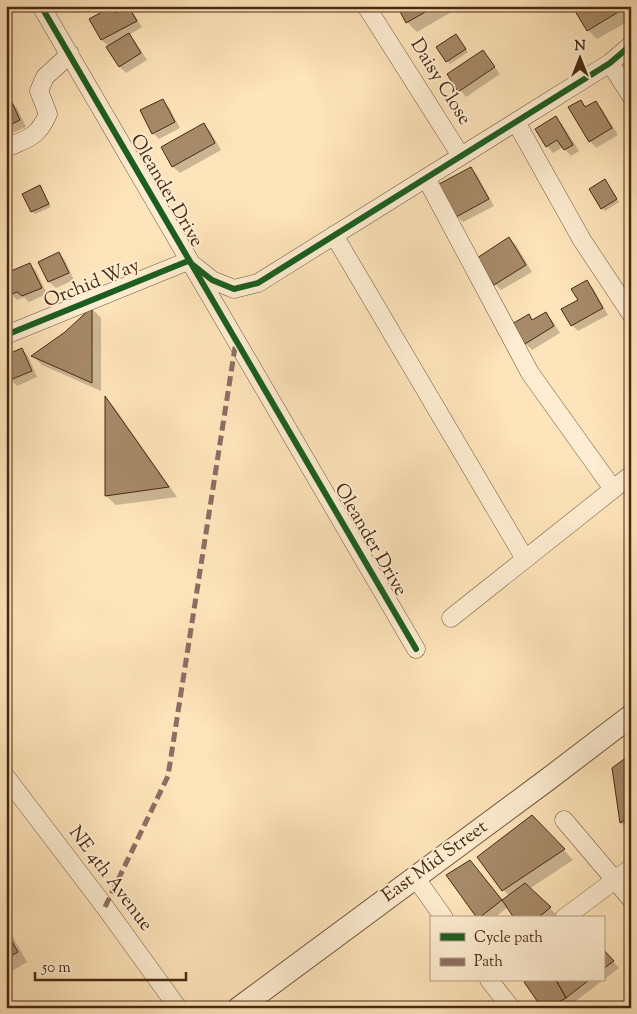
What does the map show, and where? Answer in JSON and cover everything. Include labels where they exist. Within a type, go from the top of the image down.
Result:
[{"type":"street","name":"Oleander Drive","points":[[41,6],[416,649]]},
{"type":"street","name":"Daisy Close","points":[[366,6],[461,156]]},
{"type":"street","points":[[188,261],[212,280],[234,289],[258,283],[610,63],[631,45]]},
{"type":"street","points":[[6,148],[30,138],[41,128],[48,114],[39,91],[45,77],[70,54]]},
{"type":"street","points":[[610,63],[631,96]]},
{"type":"street","points":[[516,122],[582,240],[631,314]]},
{"type":"street","points":[[426,178],[530,373],[613,489]]},
{"type":"street","points":[[334,235],[524,559]]},
{"type":"street","name":"Orchid Way","points":[[6,335],[188,261]]},
{"type":"street","points":[[451,618],[631,475]]},
{"type":"street","name":"East Mid Street","points":[[239,1008],[631,716]]},
{"type":"street","name":"NE 4th Avenue","points":[[6,778],[105,907],[178,1008]]},
{"type":"street","points":[[564,820],[631,899]]},
{"type":"street","points":[[567,916],[631,868]]},
{"type":"street","points":[[415,877],[443,916]]},
{"type":"street","points":[[491,982],[511,1008]]},
{"type":"path","points":[[626,1008],[631,1004]]},
{"type":"building","points":[[128,6],[137,21],[101,40],[89,19],[111,7],[115,13]]},
{"type":"building","points":[[397,6],[436,6],[406,23]]},
{"type":"building","points":[[572,6],[618,6],[620,11],[587,31]]},
{"type":"building","points":[[129,33],[141,53],[119,67],[106,47]]},
{"type":"building","points":[[456,34],[466,49],[446,62],[436,47]]},
{"type":"building","points":[[483,50],[495,67],[458,92],[447,74]]},
{"type":"building","points":[[163,99],[175,122],[152,134],[140,110]]},
{"type":"building","points":[[11,100],[20,120],[6,127],[6,102]]},
{"type":"building","points":[[581,100],[585,107],[596,101],[612,128],[589,142],[568,107]]},
{"type":"building","points":[[556,116],[573,145],[564,150],[557,140],[546,147],[535,129]]},
{"type":"building","points":[[204,123],[215,143],[172,167],[161,147]]},
{"type":"building","points":[[471,167],[489,199],[456,217],[439,184]]},
{"type":"building","points":[[605,179],[617,199],[601,209],[589,189]]},
{"type":"building","points":[[40,185],[49,204],[31,212],[22,194]]},
{"type":"building","points":[[509,237],[526,265],[494,285],[477,258]]},
{"type":"building","points":[[59,252],[69,273],[48,282],[38,262]]},
{"type":"building","points":[[30,263],[42,288],[22,296],[17,292],[10,295],[6,287],[6,273]]},
{"type":"building","points":[[587,280],[603,308],[571,326],[561,309],[578,300],[571,289]]},
{"type":"building","points":[[92,307],[92,383],[31,356],[65,332]]},
{"type":"building","points":[[546,312],[554,326],[525,344],[512,324],[529,314],[532,320]]},
{"type":"building","points":[[22,348],[32,371],[10,380],[6,372],[6,355]]},
{"type":"building","points":[[105,396],[169,487],[105,496]]},
{"type":"building","points":[[631,754],[631,816],[620,823],[612,768]]},
{"type":"building","points":[[532,815],[565,849],[502,891],[477,857]]},
{"type":"building","points":[[470,860],[502,900],[482,916],[476,916],[446,875]]},
{"type":"building","points":[[525,883],[551,907],[540,916],[513,916],[502,900]]},
{"type":"building","points":[[6,931],[18,952],[6,959]]},
{"type":"building","points":[[604,950],[614,961],[604,968]]},
{"type":"building","points":[[524,982],[557,982],[566,998],[548,1008],[542,1008]]},
{"type":"building","points":[[557,982],[586,982],[566,998]]},
{"type":"marked path","points":[[105,907],[168,776],[236,341]]},
{"type":"cycle path","points":[[41,6],[416,649]]},
{"type":"cycle path","points":[[6,335],[188,261],[212,280],[234,289],[258,283],[610,63],[631,45]]}]
